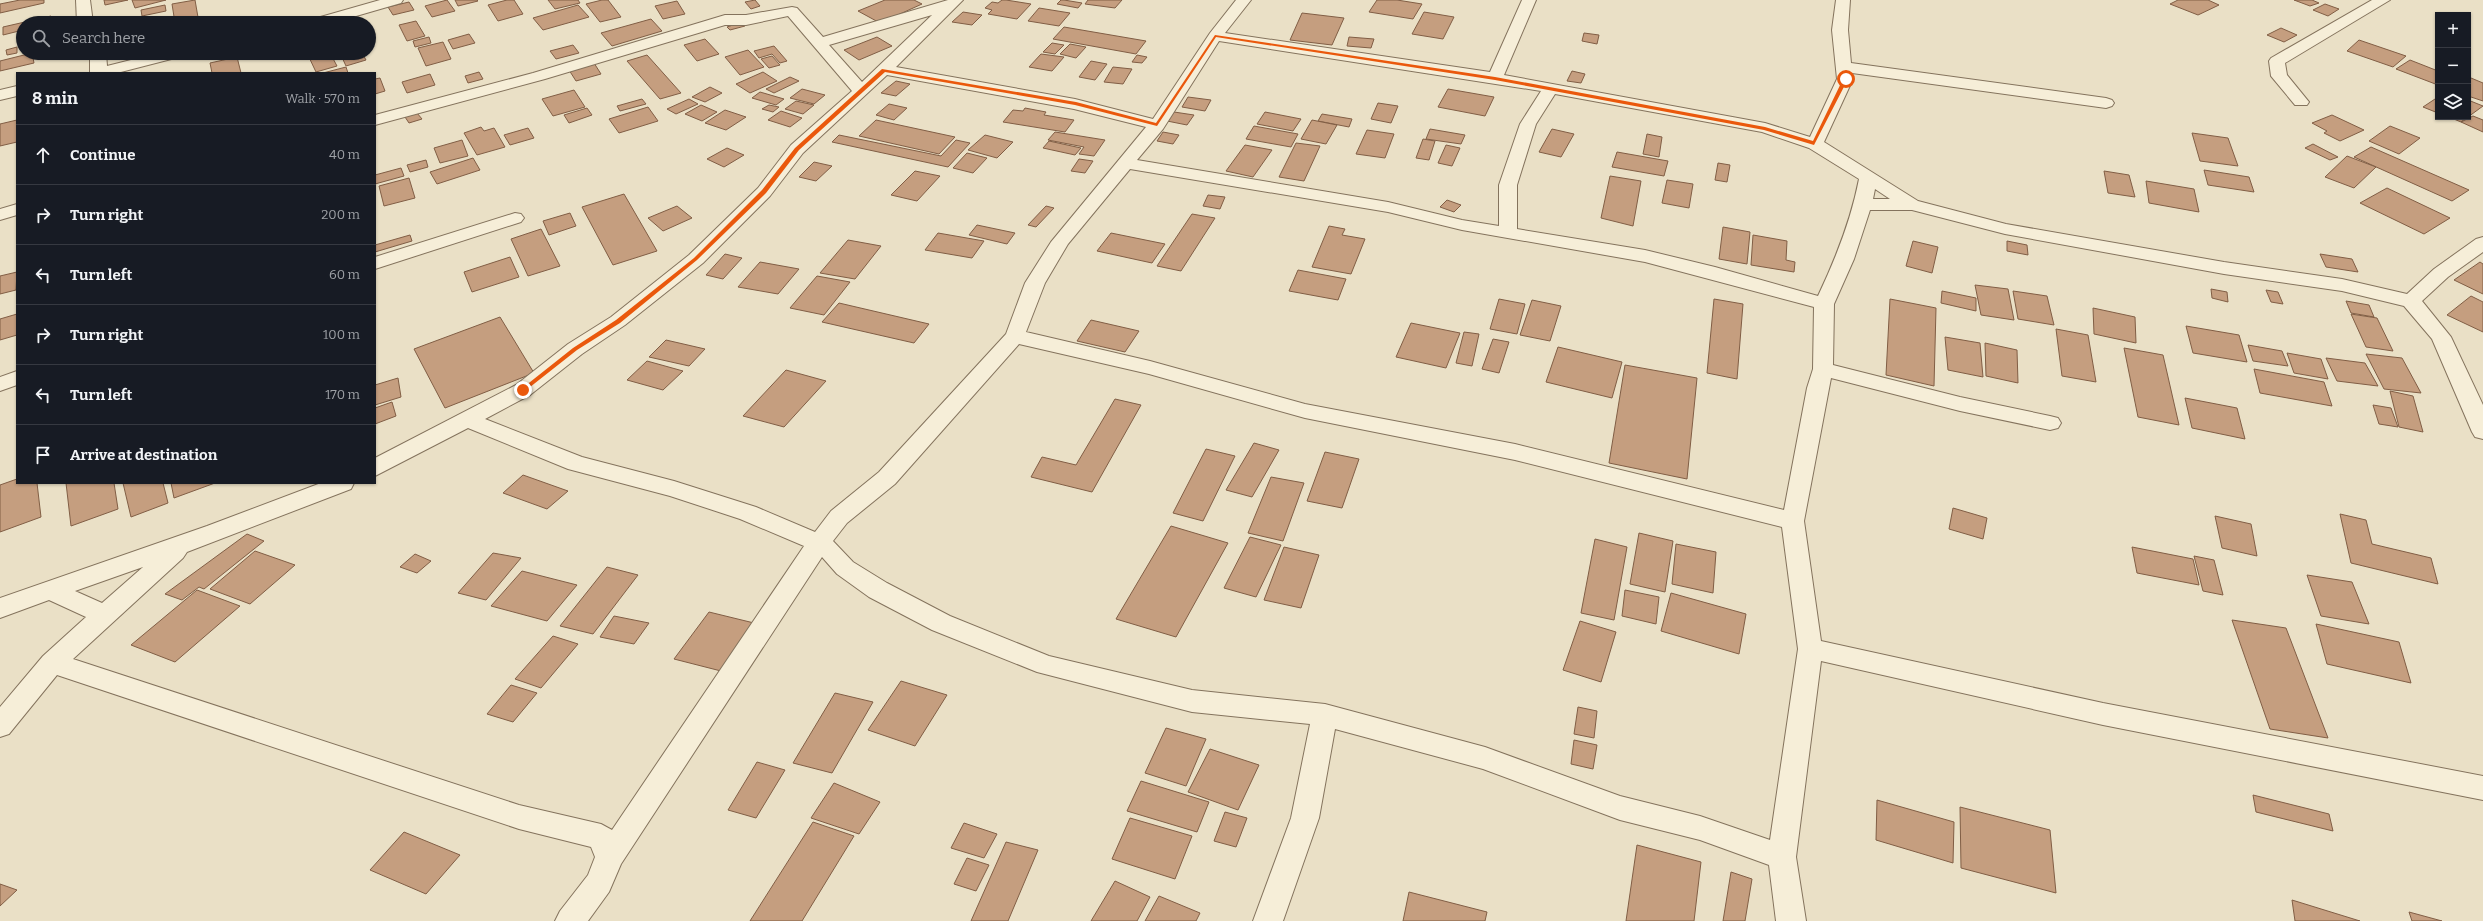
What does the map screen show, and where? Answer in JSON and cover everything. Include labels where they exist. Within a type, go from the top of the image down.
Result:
[{"type":"street","points":[[83,0],[83,16]]},
{"type":"street","points":[[340,16],[396,0]]},
{"type":"street","points":[[570,921],[599,883],[609,857],[819,543],[839,517],[887,478],[1015,336],[1035,283],[1060,242],[1098,193],[1127,163],[1157,124],[1215,36],[1244,0]]},
{"type":"street","points":[[1495,78],[1529,0]]},
{"type":"street","points":[[1814,144],[1846,79],[1846,67],[1840,30],[1843,0]]},
{"type":"street","points":[[2301,102],[2279,76],[2277,61],[2383,0]]},
{"type":"street","points":[[819,43],[954,2]]},
{"type":"street","points":[[376,467],[523,390],[575,349],[618,322],[696,259],[764,192],[797,149],[860,90],[884,70],[954,2]]},
{"type":"street","points":[[376,120],[540,76],[690,29],[725,20],[746,20],[787,5],[860,90]]},
{"type":"street","points":[[1215,36],[1495,78],[1765,128],[1814,144],[1868,176],[1912,205]]},
{"type":"street","points":[[98,60],[99,72]]},
{"type":"street","points":[[103,72],[150,60]]},
{"type":"street","points":[[1846,67],[2106,103]]},
{"type":"street","points":[[884,70],[1076,104],[1157,124]]},
{"type":"street","points":[[1508,233],[1508,185],[1528,124],[1550,89]]},
{"type":"street","points":[[0,95],[16,91]]},
{"type":"street","points":[[1127,163],[1388,206],[1462,225],[1659,260],[1708,271],[1824,304]]},
{"type":"street","points":[[1792,921],[1782,857],[1810,649],[1793,521],[1818,388],[1823,369],[1824,304],[1845,259],[1863,204],[1868,176]]},
{"type":"street","points":[[1863,204],[1912,205],[2005,229],[2224,268],[2342,285],[2411,301],[2441,337],[2479,419],[2483,432]]},
{"type":"street","points":[[0,215],[16,209]]},
{"type":"street","points":[[376,263],[515,218]]},
{"type":"street","points":[[2411,301],[2441,273],[2483,243]]},
{"type":"street","points":[[1015,336],[1150,368],[1305,411],[1516,452],[1793,521]]},
{"type":"street","points":[[1823,369],[1960,404],[2050,422]]},
{"type":"street","points":[[0,384],[16,378]]},
{"type":"street","points":[[467,420],[576,463],[748,512],[819,543],[831,551],[845,568],[885,594],[941,623],[1046,665],[1192,701],[1325,715],[1486,758],[1620,808],[1700,828],[1782,857]]},
{"type":"street","points":[[0,608],[182,546],[230,526],[293,504],[341,484]]},
{"type":"street","points":[[0,726],[52,663],[182,546]]},
{"type":"street","points":[[50,590],[104,616]]},
{"type":"street","points":[[1810,649],[2103,714],[2483,788]]},
{"type":"street","points":[[52,663],[519,817],[601,837],[609,857]]},
{"type":"street","points":[[1268,921],[1305,818],[1325,715]]},
{"type":"building","points":[[20,0],[44,0],[44,3],[0,13],[0,4]]},
{"type":"building","points":[[104,0],[128,0],[105,5]]},
{"type":"building","points":[[132,0],[166,0],[135,8]]},
{"type":"building","points":[[195,0],[198,16],[174,16],[172,4]]},
{"type":"building","points":[[447,0],[455,11],[432,17],[425,6]]},
{"type":"building","points":[[455,0],[477,0],[478,1],[458,6]]},
{"type":"building","points":[[507,0],[514,0],[523,14],[498,21],[488,5]]},
{"type":"building","points":[[548,0],[578,0],[580,3],[555,9]]},
{"type":"building","points":[[608,0],[621,17],[600,22],[586,4]]},
{"type":"building","points":[[755,0],[760,6],[751,9],[745,2]]},
{"type":"building","points":[[885,0],[914,0],[922,4],[880,23],[858,11]]},
{"type":"building","points":[[1002,0],[1031,4],[1017,19],[988,14],[992,10],[985,8],[992,2],[998,3]]},
{"type":"building","points":[[1061,0],[1082,3],[1078,8],[1057,4]]},
{"type":"building","points":[[1088,0],[1122,0],[1115,8],[1085,4]]},
{"type":"building","points":[[1377,0],[1397,0],[1422,4],[1413,19],[1369,12]]},
{"type":"building","points":[[2178,0],[2208,0],[2219,5],[2198,15],[2170,4]]},
{"type":"building","points":[[2294,0],[2312,0],[2319,3],[2310,6]]},
{"type":"building","points":[[677,1],[685,14],[663,19],[655,6]]},
{"type":"building","points":[[409,2],[414,10],[393,15],[388,7]]},
{"type":"building","points":[[2325,4],[2339,9],[2328,16],[2313,10]]},
{"type":"building","points":[[165,5],[166,11],[142,16],[141,10]]},
{"type":"building","points":[[578,5],[589,17],[543,30],[533,18]]},
{"type":"building","points":[[1039,8],[1070,13],[1059,26],[1028,21]]},
{"type":"building","points":[[963,12],[982,15],[972,25],[952,22]]},
{"type":"building","points":[[1424,12],[1454,17],[1443,39],[1412,34]]},
{"type":"building","points":[[1302,13],[1344,18],[1332,45],[1290,40]]},
{"type":"building","points":[[651,19],[662,31],[612,46],[601,33]]},
{"type":"building","points":[[416,21],[425,36],[407,41],[399,25]]},
{"type":"building","points":[[742,22],[745,26],[730,30],[727,27]]},
{"type":"building","points":[[16,24],[16,32],[3,35],[3,27]]},
{"type":"building","points":[[1064,27],[1146,41],[1136,54],[1053,39]]},
{"type":"building","points":[[2281,28],[2297,35],[2284,42],[2267,35]]},
{"type":"building","points":[[1584,33],[1599,35],[1597,44],[1582,41]]},
{"type":"building","points":[[469,34],[475,43],[453,49],[448,40]]},
{"type":"building","points":[[429,37],[431,43],[415,47],[413,41]]},
{"type":"building","points":[[877,37],[892,46],[859,60],[844,50]]},
{"type":"building","points":[[1349,37],[1374,39],[1371,48],[1347,46]]},
{"type":"building","points":[[705,39],[719,54],[697,61],[684,45]]},
{"type":"building","points":[[2359,40],[2406,56],[2393,67],[2347,51]]},
{"type":"building","points":[[443,42],[451,59],[426,66],[418,48]]},
{"type":"building","points":[[1052,43],[1064,45],[1055,54],[1043,52]]},
{"type":"building","points":[[1070,44],[1086,47],[1076,58],[1060,54]]},
{"type":"building","points":[[573,45],[579,53],[556,59],[550,51]]},
{"type":"building","points":[[774,46],[787,61],[780,63],[772,54],[759,58],[754,51]]},
{"type":"building","points":[[16,47],[16,53],[7,55],[6,50]]},
{"type":"building","points":[[748,50],[764,67],[740,75],[725,57]]},
{"type":"building","points":[[1041,54],[1064,57],[1052,71],[1029,67]]},
{"type":"building","points":[[647,55],[681,93],[660,99],[627,61]]},
{"type":"building","points":[[1137,55],[1147,57],[1142,63],[1132,62]]},
{"type":"building","points":[[772,56],[780,65],[769,68],[761,59]]},
{"type":"building","points":[[16,57],[16,60],[33,60],[34,63],[0,71],[0,61]]},
{"type":"building","points":[[224,60],[238,60],[241,72],[212,72],[210,63]]},
{"type":"building","points":[[310,60],[334,60],[337,66],[316,72]]},
{"type":"building","points":[[343,60],[366,60],[346,66]]},
{"type":"building","points":[[2410,60],[2435,70],[2435,84],[2396,69]]},
{"type":"building","points":[[1091,61],[1107,64],[1095,80],[1079,77]]},
{"type":"building","points":[[594,63],[601,74],[576,81],[569,70]]},
{"type":"building","points":[[346,67],[348,72],[327,72]]},
{"type":"building","points":[[1113,67],[1132,69],[1123,84],[1104,82]]},
{"type":"building","points":[[1572,71],[1585,74],[1581,83],[1567,81]]},
{"type":"building","points":[[479,72],[483,79],[468,83],[465,76]]},
{"type":"building","points":[[763,72],[777,81],[750,93],[736,84]]},
{"type":"building","points":[[430,74],[435,85],[407,93],[402,82]]},
{"type":"building","points":[[790,77],[799,81],[774,93],[766,89]]},
{"type":"building","points":[[380,78],[385,91],[376,94],[376,79]]},
{"type":"building","points":[[2471,78],[2483,83],[2483,101],[2471,97]]},
{"type":"building","points":[[896,81],[910,84],[896,96],[881,93]]},
{"type":"building","points":[[710,87],[722,93],[705,102],[692,97]]},
{"type":"building","points":[[802,89],[825,95],[814,104],[790,98]]},
{"type":"building","points":[[1448,89],[1494,97],[1485,116],[1438,107]]},
{"type":"building","points":[[574,90],[585,107],[553,116],[542,99]]},
{"type":"building","points":[[760,92],[784,99],[776,105],[752,98]]},
{"type":"building","points":[[1188,97],[1211,100],[1205,111],[1182,107]]},
{"type":"building","points":[[642,99],[646,104],[620,111],[617,106]]},
{"type":"building","points":[[689,99],[698,104],[676,114],[667,109]]},
{"type":"building","points":[[2435,99],[2435,112],[2423,107]]},
{"type":"building","points":[[796,101],[814,105],[803,114],[785,109]]},
{"type":"building","points":[[2471,101],[2483,106],[2471,115]]},
{"type":"building","points":[[1378,103],[1398,106],[1391,123],[1371,119]]},
{"type":"building","points":[[889,104],[907,108],[894,120],[876,115]]},
{"type":"building","points":[[701,105],[717,112],[702,121],[685,114]]},
{"type":"building","points":[[769,105],[779,107],[773,112],[762,109]]},
{"type":"building","points":[[648,107],[658,121],[619,133],[609,119]]},
{"type":"building","points":[[587,108],[592,115],[569,123],[564,115]]},
{"type":"building","points":[[1025,108],[1046,112],[1044,115],[1074,120],[1065,132],[1003,122],[1013,110],[1023,111]]},
{"type":"building","points":[[725,110],[746,117],[726,130],[705,123]]},
{"type":"building","points":[[781,111],[802,118],[790,127],[768,120]]},
{"type":"building","points":[[1174,112],[1194,115],[1187,125],[1167,121]]},
{"type":"building","points":[[1265,112],[1301,119],[1293,131],[1257,124]]},
{"type":"building","points":[[417,113],[422,119],[409,123],[405,117]]},
{"type":"building","points":[[1322,114],[1352,119],[1349,127],[1318,121]]},
{"type":"building","points":[[2332,115],[2364,130],[2340,141],[2324,133],[2327,131],[2312,123]]},
{"type":"building","points":[[2473,116],[2483,120],[2483,132],[2461,122],[2471,120],[2471,117]]},
{"type":"building","points":[[16,120],[16,142],[0,146],[0,124]]},
{"type":"building","points":[[876,120],[955,137],[939,154],[859,136]]},
{"type":"building","points":[[1312,120],[1337,125],[1326,144],[1301,139]]},
{"type":"building","points":[[1254,126],[1298,134],[1291,147],[1246,139]]},
{"type":"building","points":[[2390,126],[2420,138],[2399,154],[2369,141]]},
{"type":"building","points":[[481,127],[484,131],[494,128],[505,147],[477,155],[464,133]]},
{"type":"building","points":[[528,128],[534,138],[510,145],[504,135]]},
{"type":"building","points":[[1430,129],[1465,135],[1461,144],[1426,139]]},
{"type":"building","points":[[1552,129],[1574,134],[1561,157],[1539,152]]},
{"type":"building","points":[[1367,130],[1394,134],[1385,158],[1356,154]]},
{"type":"building","points":[[1055,132],[1105,140],[1094,156],[1079,154],[1084,147],[1048,140]]},
{"type":"building","points":[[1163,132],[1179,135],[1173,144],[1157,141]]},
{"type":"building","points":[[2192,133],[2228,138],[2238,166],[2200,161]]},
{"type":"building","points":[[1647,134],[1662,137],[1659,157],[1643,154]]},
{"type":"building","points":[[839,135],[941,156],[956,140],[970,143],[948,167],[832,142]]},
{"type":"building","points":[[985,135],[1013,142],[997,158],[968,150]]},
{"type":"building","points":[[1423,139],[1435,141],[1429,160],[1416,158]]},
{"type":"building","points":[[462,140],[468,156],[440,163],[434,148]]},
{"type":"building","points":[[1049,141],[1081,148],[1075,155],[1043,148]]},
{"type":"building","points":[[1296,143],[1320,146],[1304,181],[1279,177]]},
{"type":"building","points":[[2313,144],[2338,157],[2330,160],[2305,148]]},
{"type":"building","points":[[1245,145],[1272,150],[1253,177],[1226,171]]},
{"type":"building","points":[[1446,145],[1460,148],[1452,166],[1438,163]]},
{"type":"building","points":[[2371,147],[2469,190],[2452,201],[2354,157]]},
{"type":"building","points":[[727,148],[744,155],[724,167],[707,159]]},
{"type":"building","points":[[1617,152],[1668,161],[1664,176],[1612,167]]},
{"type":"building","points":[[967,153],[987,158],[973,173],[953,168]]},
{"type":"building","points":[[2347,156],[2376,167],[2354,188],[2325,177]]},
{"type":"building","points":[[473,158],[480,170],[437,184],[430,172]]},
{"type":"building","points":[[1079,159],[1093,161],[1085,173],[1071,171]]},
{"type":"building","points":[[426,160],[428,167],[410,172],[407,165]]},
{"type":"building","points":[[814,162],[832,166],[816,181],[799,177]]},
{"type":"building","points":[[1718,163],[1730,165],[1727,182],[1715,180]]},
{"type":"building","points":[[401,168],[404,176],[376,184],[376,175]]},
{"type":"building","points":[[2204,170],[2249,177],[2254,192],[2208,185]]},
{"type":"building","points":[[915,171],[940,176],[917,201],[891,195]]},
{"type":"building","points":[[2104,171],[2129,175],[2135,197],[2108,193]]},
{"type":"building","points":[[1610,176],[1641,181],[1633,226],[1601,218]]},
{"type":"building","points":[[409,178],[415,198],[384,206],[379,186]]},
{"type":"building","points":[[1667,180],[1693,184],[1689,208],[1662,203]]},
{"type":"building","points":[[2146,181],[2194,189],[2199,212],[2149,203]]},
{"type":"building","points":[[2387,188],[2450,218],[2424,234],[2360,203]]},
{"type":"building","points":[[624,194],[657,251],[613,265],[582,207]]},
{"type":"building","points":[[1208,195],[1225,197],[1220,209],[1203,206]]},
{"type":"building","points":[[1447,200],[1461,205],[1454,212],[1440,207]]},
{"type":"building","points":[[677,206],[692,218],[663,231],[648,218]]},
{"type":"building","points":[[1046,206],[1054,208],[1036,227],[1028,225]]},
{"type":"building","points":[[570,213],[576,226],[549,235],[543,221]]},
{"type":"building","points":[[1192,214],[1215,218],[1181,271],[1157,266]]},
{"type":"building","points":[[977,225],[1015,233],[1007,244],[969,235]]},
{"type":"building","points":[[1329,226],[1345,229],[1342,235],[1365,239],[1351,274],[1312,267]]},
{"type":"building","points":[[1723,227],[1750,232],[1747,264],[1719,259]]},
{"type":"building","points":[[541,229],[560,266],[528,276],[511,239]]},
{"type":"building","points":[[938,233],[984,241],[972,258],[925,250]]},
{"type":"building","points":[[1111,233],[1165,244],[1152,263],[1097,251]]},
{"type":"building","points":[[410,235],[412,241],[376,252],[376,245]]},
{"type":"building","points":[[1753,235],[1787,241],[1786,260],[1795,262],[1794,272],[1751,265]]},
{"type":"building","points":[[848,240],[881,246],[855,279],[820,273]]},
{"type":"building","points":[[1913,241],[1938,247],[1932,273],[1906,266]]},
{"type":"building","points":[[2007,241],[2027,245],[2028,255],[2007,251]]},
{"type":"building","points":[[725,254],[742,258],[723,279],[706,275]]},
{"type":"building","points":[[2320,254],[2352,259],[2358,272],[2326,267]]},
{"type":"building","points":[[510,257],[519,277],[472,292],[464,272]]},
{"type":"building","points":[[760,262],[799,269],[778,294],[738,287]]},
{"type":"building","points":[[2480,262],[2483,264],[2483,294],[2454,280]]},
{"type":"building","points":[[1298,270],[1346,279],[1338,300],[1289,291]]},
{"type":"building","points":[[16,272],[16,290],[0,294],[0,276]]},
{"type":"building","points":[[817,276],[850,282],[824,315],[790,308]]},
{"type":"building","points":[[1975,285],[2008,289],[2014,320],[1981,315]]},
{"type":"building","points":[[2211,289],[2227,292],[2228,302],[2212,298]]},
{"type":"building","points":[[2266,290],[2278,292],[2283,304],[2271,302]]},
{"type":"building","points":[[1942,291],[1976,298],[1976,311],[1941,303]]},
{"type":"building","points":[[2013,291],[2047,296],[2054,325],[2018,319]]},
{"type":"building","points":[[2471,296],[2483,302],[2483,332],[2447,315]]},
{"type":"building","points":[[1499,299],[1525,304],[1517,334],[1490,329]]},
{"type":"building","points":[[1714,299],[1743,304],[1737,379],[1707,373]]},
{"type":"building","points":[[1890,299],[1936,308],[1934,386],[1886,375]]},
{"type":"building","points":[[1532,300],[1561,306],[1550,341],[1520,335]]},
{"type":"building","points":[[2346,301],[2369,305],[2374,317],[2351,313]]},
{"type":"building","points":[[839,303],[929,324],[914,343],[822,322]]},
{"type":"building","points":[[2093,308],[2135,317],[2136,343],[2094,334]]},
{"type":"building","points":[[16,314],[16,335],[0,340],[0,319]]},
{"type":"building","points":[[2351,314],[2377,318],[2393,351],[2366,347]]},
{"type":"building","points":[[500,317],[534,373],[445,408],[414,349]]},
{"type":"building","points":[[1091,320],[1139,331],[1125,352],[1077,341]]},
{"type":"building","points":[[1411,323],[1460,333],[1446,368],[1396,357]]},
{"type":"building","points":[[2186,326],[2239,335],[2247,362],[2193,353]]},
{"type":"building","points":[[2056,329],[2088,335],[2096,382],[2062,376]]},
{"type":"building","points":[[1464,332],[1479,334],[1472,366],[1456,363]]},
{"type":"building","points":[[1945,337],[1980,343],[1983,377],[1948,370]]},
{"type":"building","points":[[1493,339],[1509,342],[1499,373],[1482,369]]},
{"type":"building","points":[[666,340],[705,349],[689,366],[649,357]]},
{"type":"building","points":[[1985,343],[2017,350],[2018,383],[1986,376]]},
{"type":"building","points":[[2248,345],[2282,351],[2288,366],[2253,361]]},
{"type":"building","points":[[1558,347],[1622,362],[1612,398],[1546,382]]},
{"type":"building","points":[[2124,348],[2163,355],[2179,425],[2138,417]]},
{"type":"building","points":[[2287,353],[2321,359],[2328,379],[2294,373]]},
{"type":"building","points":[[2366,354],[2402,358],[2421,393],[2384,389]]},
{"type":"building","points":[[2326,358],[2365,363],[2378,386],[2337,381]]},
{"type":"building","points":[[647,361],[683,371],[663,390],[627,380]]},
{"type":"building","points":[[1625,365],[1697,378],[1687,479],[1609,463]]},
{"type":"building","points":[[2254,369],[2324,382],[2332,406],[2260,393]]},
{"type":"building","points":[[786,370],[826,381],[784,427],[743,416]]},
{"type":"building","points":[[398,378],[401,397],[376,405],[376,385]]},
{"type":"building","points":[[2390,391],[2413,396],[2423,432],[2399,427]]},
{"type":"building","points":[[2185,398],[2237,408],[2245,439],[2192,428]]},
{"type":"building","points":[[1115,399],[1141,405],[1092,492],[1031,477],[1042,457],[1076,465]]},
{"type":"building","points":[[392,402],[396,416],[376,424],[376,408]]},
{"type":"building","points":[[2373,405],[2391,408],[2398,427],[2379,424]]},
{"type":"building","points":[[1254,443],[1279,450],[1252,497],[1226,490]]},
{"type":"building","points":[[1206,449],[1235,456],[1203,521],[1173,513]]},
{"type":"building","points":[[1325,452],[1359,459],[1342,508],[1307,501]]},
{"type":"building","points":[[523,475],[568,491],[547,509],[503,493]]},
{"type":"building","points":[[1271,477],[1304,483],[1283,541],[1248,533]]},
{"type":"building","points":[[16,479],[16,484],[37,484],[41,517],[0,532],[0,485]]},
{"type":"building","points":[[66,484],[114,484],[118,509],[71,526]]},
{"type":"building","points":[[123,484],[163,484],[168,503],[131,517]]},
{"type":"building","points":[[171,484],[212,484],[174,498]]},
{"type":"building","points":[[1953,508],[1987,518],[1983,539],[1949,529]]},
{"type":"building","points":[[2340,514],[2366,520],[2372,544],[2431,558],[2438,584],[2351,563]]},
{"type":"building","points":[[2215,516],[2251,524],[2257,556],[2222,548]]},
{"type":"building","points":[[1171,526],[1228,543],[1176,637],[1116,619]]},
{"type":"building","points":[[1639,533],[1673,541],[1665,592],[1630,584]]},
{"type":"building","points":[[247,534],[264,541],[204,589],[199,587],[182,600],[165,594]]},
{"type":"building","points":[[1250,537],[1281,545],[1256,597],[1224,588]]},
{"type":"building","points":[[1595,539],[1627,547],[1614,620],[1581,613]]},
{"type":"building","points":[[1676,544],[1716,552],[1713,593],[1672,584]]},
{"type":"building","points":[[1284,547],[1319,555],[1301,608],[1264,600]]},
{"type":"building","points":[[2132,547],[2193,559],[2199,585],[2137,573]]},
{"type":"building","points":[[255,551],[295,565],[250,604],[210,589]]},
{"type":"building","points":[[493,553],[521,558],[486,600],[458,593]]},
{"type":"building","points":[[415,554],[431,561],[417,573],[400,567]]},
{"type":"building","points":[[2194,556],[2214,560],[2223,595],[2203,591]]},
{"type":"building","points":[[607,567],[638,575],[593,634],[560,626]]},
{"type":"building","points":[[522,571],[577,585],[547,621],[491,606]]},
{"type":"building","points":[[2307,575],[2352,582],[2369,624],[2321,616]]},
{"type":"building","points":[[197,590],[240,606],[175,662],[131,645]]},
{"type":"building","points":[[1625,590],[1659,597],[1656,624],[1622,616]]},
{"type":"building","points":[[1671,593],[1746,614],[1739,654],[1661,631]]},
{"type":"building","points":[[709,612],[754,623],[721,671],[674,659]]},
{"type":"building","points":[[614,616],[649,623],[634,644],[600,637]]},
{"type":"building","points":[[2232,620],[2286,628],[2328,738],[2270,729]]},
{"type":"building","points":[[1580,621],[1616,632],[1601,682],[1563,670]]},
{"type":"building","points":[[2316,624],[2399,642],[2411,683],[2327,664]]},
{"type":"building","points":[[553,636],[578,644],[541,688],[515,679]]},
{"type":"building","points":[[901,681],[947,695],[915,746],[868,730]]},
{"type":"building","points":[[511,685],[537,693],[513,722],[487,714]]},
{"type":"building","points":[[835,693],[873,702],[832,773],[793,763]]},
{"type":"building","points":[[1578,707],[1597,711],[1594,738],[1574,734]]},
{"type":"building","points":[[1166,728],[1206,739],[1186,786],[1145,773]]},
{"type":"building","points":[[1574,740],[1597,745],[1593,769],[1571,764]]},
{"type":"building","points":[[1210,749],[1259,765],[1238,810],[1188,792]]},
{"type":"building","points":[[757,762],[785,770],[756,818],[728,810]]},
{"type":"building","points":[[1141,781],[1209,802],[1197,832],[1127,811]]},
{"type":"building","points":[[834,783],[880,802],[859,834],[811,818]]},
{"type":"building","points":[[2253,795],[2329,814],[2333,831],[2256,812]]},
{"type":"building","points":[[1877,800],[1954,822],[1953,863],[1876,840]]},
{"type":"building","points":[[1960,807],[2050,830],[2056,893],[1961,868]]},
{"type":"building","points":[[1225,812],[1247,818],[1236,847],[1214,841]]},
{"type":"building","points":[[1130,818],[1192,836],[1175,879],[1112,859]]},
{"type":"building","points":[[813,822],[854,836],[802,921],[750,921]]},
{"type":"building","points":[[964,823],[997,834],[984,858],[951,848]]},
{"type":"building","points":[[404,832],[460,855],[426,894],[370,870]]},
{"type":"building","points":[[1006,842],[1038,850],[1008,921],[971,921]]},
{"type":"building","points":[[1637,845],[1701,862],[1694,921],[1626,921]]},
{"type":"building","points":[[967,858],[989,865],[976,891],[954,884]]},
{"type":"building","points":[[1731,872],[1752,879],[1745,921],[1723,921]]},
{"type":"building","points":[[1115,881],[1150,897],[1137,921],[1091,921]]},
{"type":"building","points":[[0,884],[17,890],[0,906]]},
{"type":"building","points":[[1409,892],[1487,912],[1485,921],[1403,921]]},
{"type":"building","points":[[1159,896],[1200,913],[1196,921],[1145,921]]},
{"type":"building","points":[[2292,900],[2360,921],[2295,921]]},
{"type":"building","points":[[2409,912],[2442,921],[2412,921]]},
{"type":"route","points":[[523,390],[575,349],[618,322],[696,259],[764,192],[797,149],[860,90],[884,70],[1076,104],[1157,124],[1215,36],[1257,41],[1495,78],[1622,103],[1765,128],[1814,144],[1846,79]]}]
